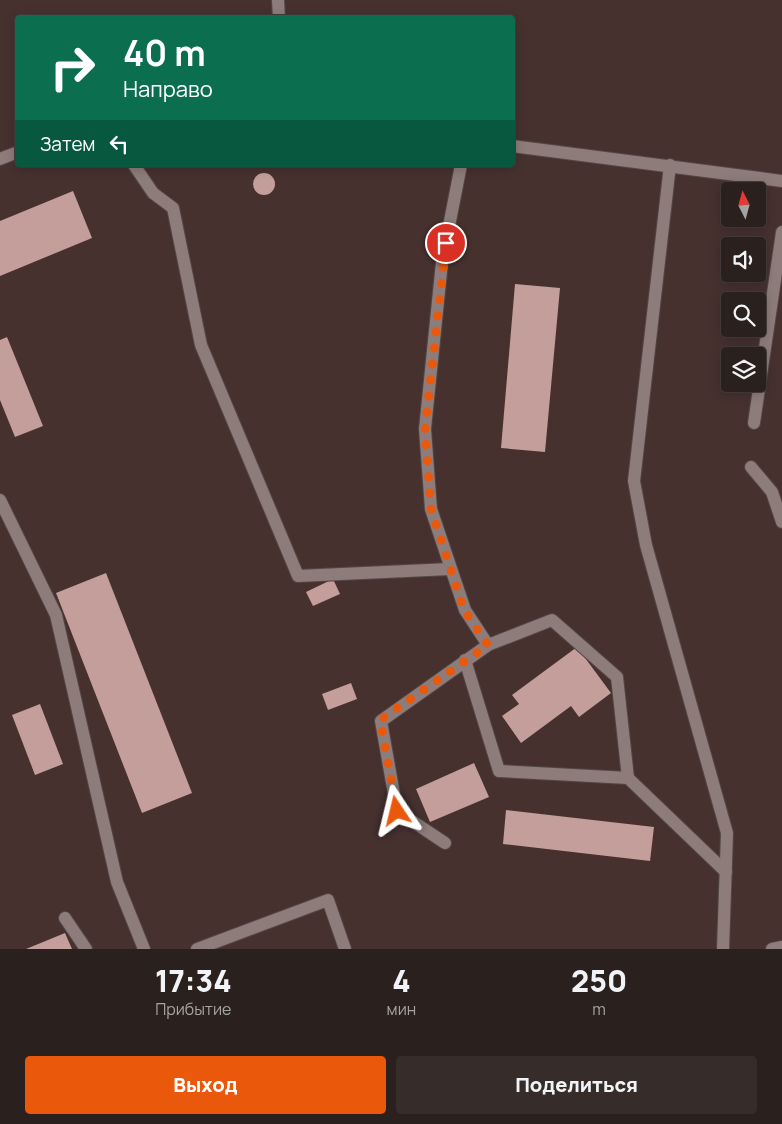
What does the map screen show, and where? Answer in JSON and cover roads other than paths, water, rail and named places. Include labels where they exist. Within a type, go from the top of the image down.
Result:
[{"type":"lane","points":[[278,0],[279,15]]},
{"type":"lane","points":[[515,146],[782,181]]},
{"type":"lane","points":[[0,159],[15,153]]},
{"type":"lane","points":[[670,165],[634,481],[646,545],[727,833],[723,949]]},
{"type":"lane","points":[[135,167],[153,192],[173,208],[201,346],[298,576],[450,569]]},
{"type":"lane","points":[[461,167],[442,262],[425,429],[431,509],[464,610],[488,645]]},
{"type":"lane","points":[[754,423],[782,232]]},
{"type":"lane","points":[[751,466],[772,492],[782,522]]},
{"type":"lane","points":[[0,500],[56,615],[116,882],[144,949]]},
{"type":"lane","points":[[445,843],[397,811],[380,720],[488,645],[552,620],[617,677],[628,778],[726,872]]},
{"type":"lane","points":[[465,660],[499,771],[628,778]]},
{"type":"lane","points":[[197,949],[328,900],[345,949]]},
{"type":"lane","points":[[65,918],[86,949]]},
{"type":"lane","points":[[772,949],[782,947]]}]
